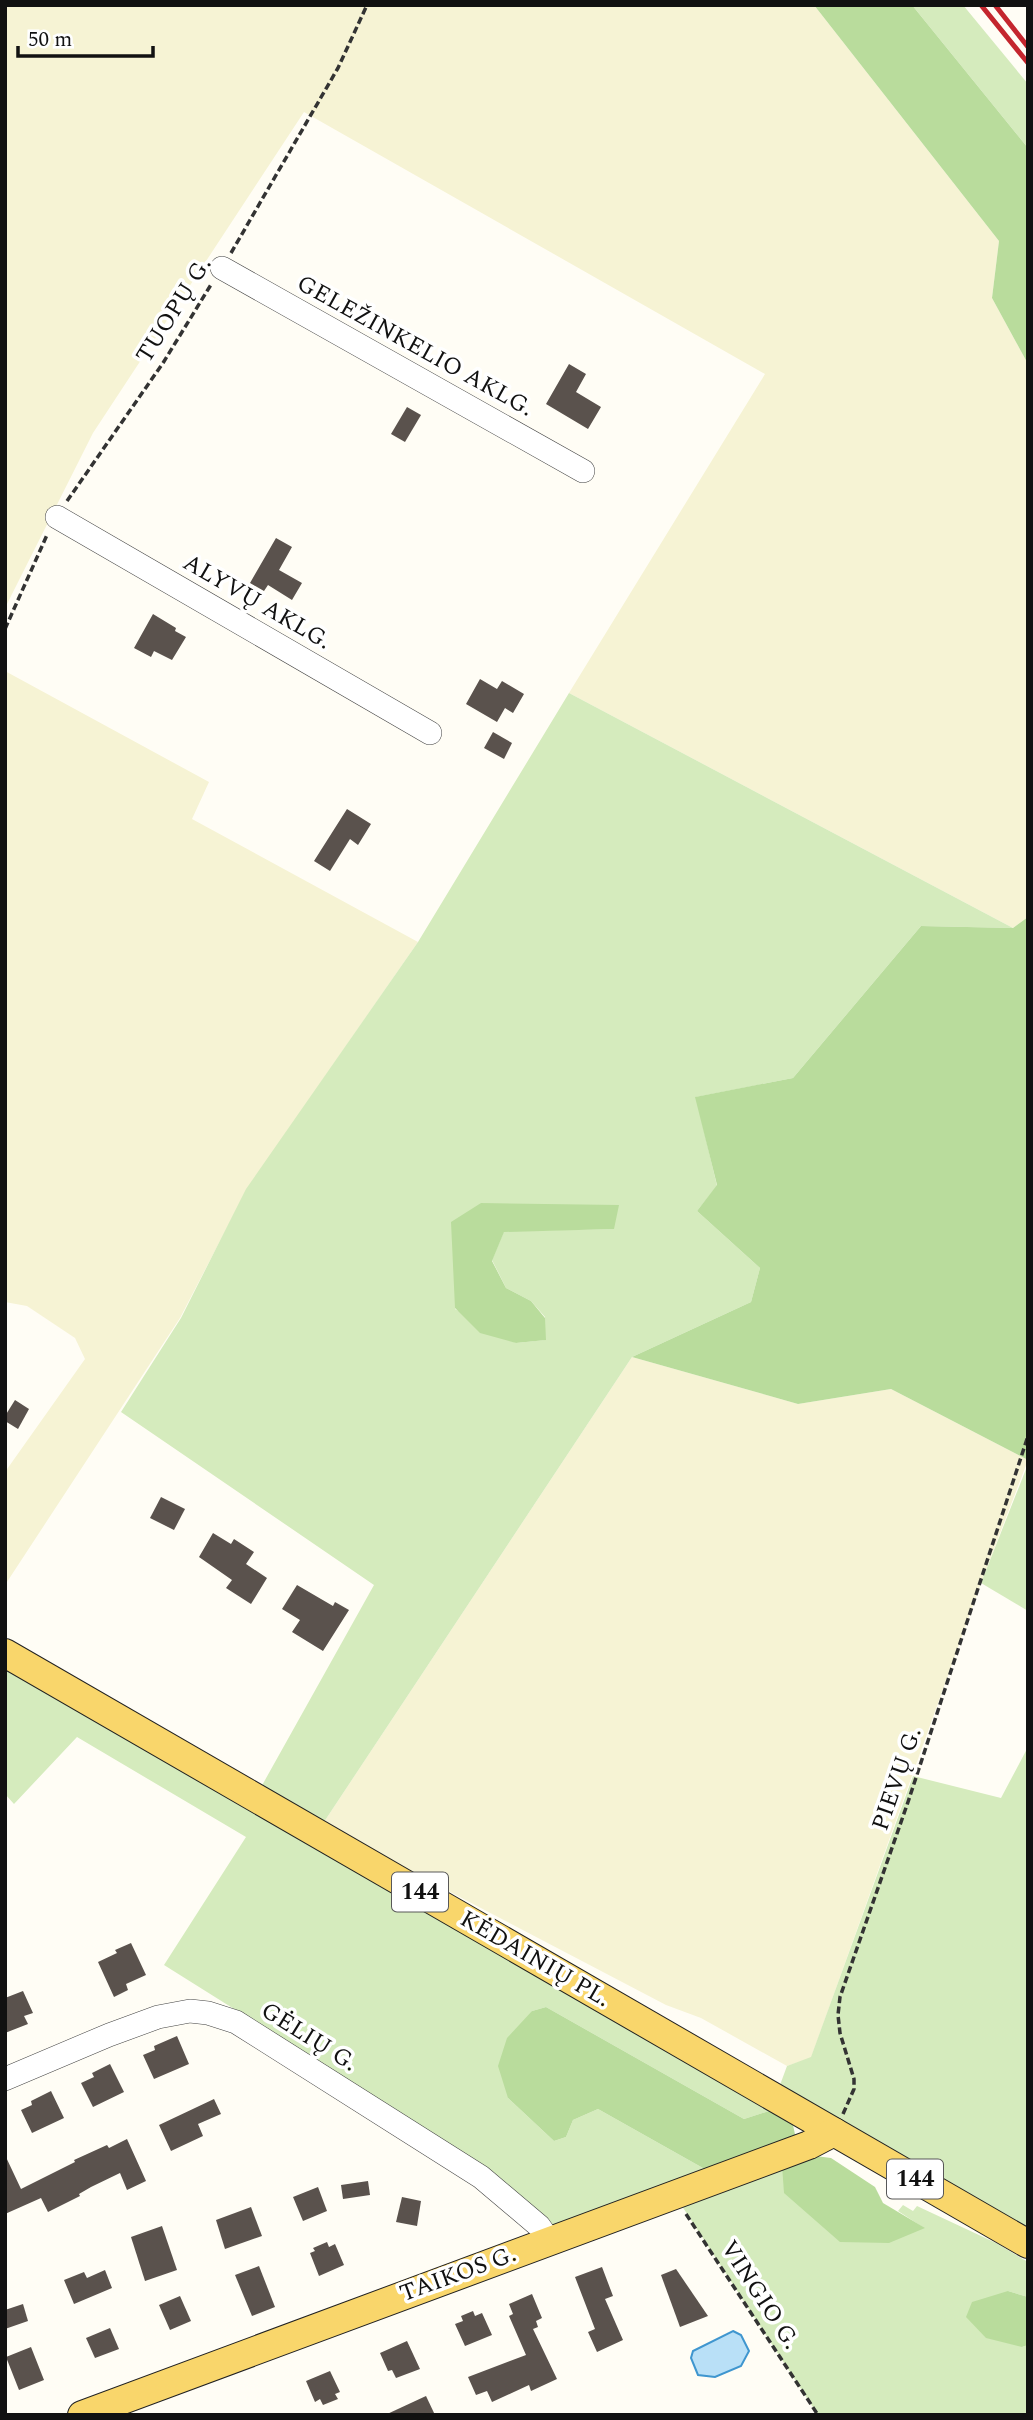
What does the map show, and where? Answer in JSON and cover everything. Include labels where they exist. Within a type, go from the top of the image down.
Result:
[{"type":"main road","name":"KĖDAINIŲ PL.","points":[[5,1653],[1028,2244]]},
{"type":"main road","name":"TAIKOS G.","points":[[82,2415],[809,2145],[834,2132]]},
{"type":"street","name":"GELEŽINKELIO AKLG.","points":[[222,268],[583,471]]},
{"type":"street","name":"ALYVŲ AKLG.","points":[[57,517],[430,733]]},
{"type":"street","name":"GĖLIŲ G.","points":[[5,2078],[158,2017],[190,2011],[208,2013],[236,2022],[481,2177],[539,2226],[549,2240]]},
{"type":"path","name":"TUOPŲ G.","points":[[5,629],[37,554],[57,517],[163,363],[222,268],[338,68],[367,5]]},
{"type":"path","name":"PIEVŲ G.","points":[[834,2132],[854,2089],[854,2079],[839,2033],[840,1997],[908,1802],[1028,1436]]},
{"type":"path","name":"VINGIO G.","points":[[674,2194],[818,2415]]},
{"type":"shaded area","points":[[5,5],[814,5],[999,241],[992,298],[1028,364],[1028,917],[1013,928],[569,693],[765,374],[304,112],[93,433],[5,608]]},
{"type":"shaded area","points":[[5,671],[209,782],[192,819],[418,942],[247,1189],[180,1318],[5,1585],[5,1472],[85,1359],[75,1338],[27,1306],[5,1302]]},
{"type":"shaded area","points":[[632,1357],[798,1404],[891,1389],[1028,1460],[981,1583],[811,2058],[787,2066],[701,2018],[666,2005],[322,1825]]},
{"type":"green space","points":[[814,5],[912,5],[1028,148],[1028,364],[992,298],[999,241]]},
{"type":"green space","points":[[912,5],[963,5],[1028,84],[1028,148]]},
{"type":"green space","points":[[569,693],[1013,928],[921,926],[793,1078],[696,1097],[717,1186],[697,1211],[760,1268],[751,1302],[632,1357],[322,1825],[260,1789],[374,1585],[121,1412],[181,1318],[246,1189],[418,942]],"holes":[[[481,1203],[614,1229],[504,1231],[492,1260],[506,1288],[531,1301],[545,1317],[545,1340],[516,1343],[455,1309]]]},
{"type":"green space","points":[[1028,917],[1028,1460],[891,1389],[798,1404],[632,1357],[751,1302],[760,1268],[697,1211],[717,1185],[695,1097],[793,1078],[921,926],[1013,928]]},
{"type":"green space","points":[[481,1203],[619,1205],[614,1229],[504,1232],[492,1261],[506,1288],[531,1301],[545,1318],[546,1340],[516,1343],[480,1333],[455,1308],[451,1222]]},
{"type":"green space","points":[[1028,1464],[1028,1611],[981,1583]]},
{"type":"green space","points":[[5,1668],[769,2111],[744,2119],[546,2007],[532,2011],[508,2098],[554,2141],[566,2137],[573,2120],[598,2109],[710,2172],[575,2222],[548,2226],[484,2166],[164,1965],[246,1837],[77,1737],[14,1804],[5,1794]]},
{"type":"green space","points":[[1028,1747],[1028,2231],[780,2085],[787,2066],[811,2057],[913,1776],[1001,1798]]},
{"type":"green space","points":[[546,2007],[744,2119],[769,2111],[793,2125],[796,2139],[710,2172],[598,2109],[573,2120],[566,2137],[554,2141],[508,2098],[498,2066],[507,2038],[532,2011]]},
{"type":"green space","points":[[800,2154],[831,2158],[875,2187],[883,2203],[925,2228],[889,2243],[840,2242],[784,2193],[782,2165]]},
{"type":"green space","points":[[782,2165],[924,2228],[898,2211],[903,2205],[913,2211],[917,2206],[996,2243],[1028,2262],[1028,2297],[1008,2291],[1022,2347],[1028,2345],[1028,2415],[818,2415],[680,2203]]},
{"type":"green space","points":[[1008,2291],[1028,2297],[1028,2345],[1022,2347],[986,2338],[966,2317],[972,2302]]},
{"type":"water","points":[[733,2331],[741,2335],[749,2351],[741,2366],[715,2377],[698,2375],[691,2358],[693,2351]]},
{"type":"building","points":[[569,364],[586,374],[576,392],[601,407],[588,429],[546,404]]},
{"type":"building","points":[[407,407],[421,415],[405,442],[391,434]]},
{"type":"building","points":[[276,538],[292,547],[279,570],[302,583],[292,600],[268,585],[264,591],[250,583]]},
{"type":"building","points":[[153,614],[186,637],[172,660],[154,651],[151,657],[134,648]]},
{"type":"building","points":[[480,679],[497,689],[502,681],[524,694],[513,713],[505,708],[497,722],[466,704]]},
{"type":"building","points":[[493,732],[512,743],[504,759],[484,748]]},
{"type":"building","points":[[347,809],[371,824],[358,845],[350,839],[330,871],[314,861]]},
{"type":"building","points":[[15,1400],[29,1409],[18,1429],[5,1421],[5,1416]]},
{"type":"building","points":[[161,1497],[185,1509],[174,1530],[150,1518]]},
{"type":"building","points":[[213,1533],[231,1544],[234,1539],[254,1552],[246,1564],[267,1578],[251,1604],[226,1588],[232,1580],[199,1557]]},
{"type":"building","points":[[297,1585],[333,1606],[335,1602],[349,1610],[323,1651],[292,1632],[300,1620],[282,1609]]},
{"type":"building","points":[[131,1943],[146,1975],[126,1984],[128,1990],[114,1997],[98,1962]]},
{"type":"building","points":[[23,1991],[33,2013],[24,2016],[28,2024],[5,2033],[5,1998]]},
{"type":"building","points":[[177,2036],[189,2064],[154,2079],[143,2055],[155,2050],[154,2046]]},
{"type":"building","points":[[110,2064],[124,2092],[93,2107],[81,2083],[94,2077],[92,2073]]},
{"type":"building","points":[[51,2091],[64,2118],[32,2133],[21,2110],[32,2105],[31,2101]]},
{"type":"building","points":[[214,2099],[221,2114],[198,2124],[203,2136],[171,2151],[159,2125]]},
{"type":"building","points":[[127,2139],[146,2181],[127,2190],[120,2173],[48,2212],[41,2198],[5,2214],[5,2155],[21,2189],[75,2162],[74,2160]]},
{"type":"building","points":[[368,2181],[370,2195],[343,2199],[341,2185]]},
{"type":"building","points":[[318,2187],[327,2211],[303,2221],[293,2197]]},
{"type":"building","points":[[402,2197],[421,2201],[417,2226],[396,2222]]},
{"type":"building","points":[[251,2207],[262,2236],[225,2249],[216,2220]]},
{"type":"building","points":[[162,2226],[177,2270],[145,2281],[131,2237]]},
{"type":"building","points":[[327,2242],[329,2247],[335,2244],[344,2265],[319,2276],[310,2253],[315,2251],[313,2248]]},
{"type":"building","points":[[259,2266],[275,2307],[252,2316],[235,2275]]},
{"type":"building","points":[[602,2267],[613,2296],[605,2299],[623,2340],[597,2352],[588,2332],[595,2329],[575,2277]]},
{"type":"building","points":[[676,2269],[708,2316],[680,2327],[661,2275]]},
{"type":"building","points":[[105,2270],[112,2288],[74,2304],[64,2280],[84,2272],[87,2278]]},
{"type":"building","points":[[532,2294],[542,2318],[536,2321],[538,2327],[533,2329],[557,2379],[531,2391],[529,2385],[492,2402],[487,2391],[476,2395],[468,2377],[526,2355],[509,2316],[513,2314],[509,2304]]},
{"type":"building","points":[[180,2296],[191,2321],[170,2330],[159,2305]]},
{"type":"building","points":[[23,2304],[28,2321],[5,2329],[5,2310]]},
{"type":"building","points":[[473,2311],[475,2316],[482,2313],[492,2335],[465,2346],[455,2324],[463,2321],[461,2316]]},
{"type":"building","points":[[110,2328],[119,2349],[95,2358],[86,2338]]},
{"type":"building","points":[[407,2341],[420,2369],[396,2378],[392,2370],[388,2371],[380,2353]]},
{"type":"building","points":[[31,2347],[44,2380],[19,2390],[6,2357]]},
{"type":"building","points":[[330,2371],[340,2392],[335,2394],[338,2399],[323,2405],[320,2399],[315,2402],[306,2381]]},
{"type":"building","points":[[426,2396],[435,2415],[385,2415]]},
{"type":"railway","points":[[981,5],[1028,63]]},
{"type":"railway","points":[[995,5],[1028,47]]}]
